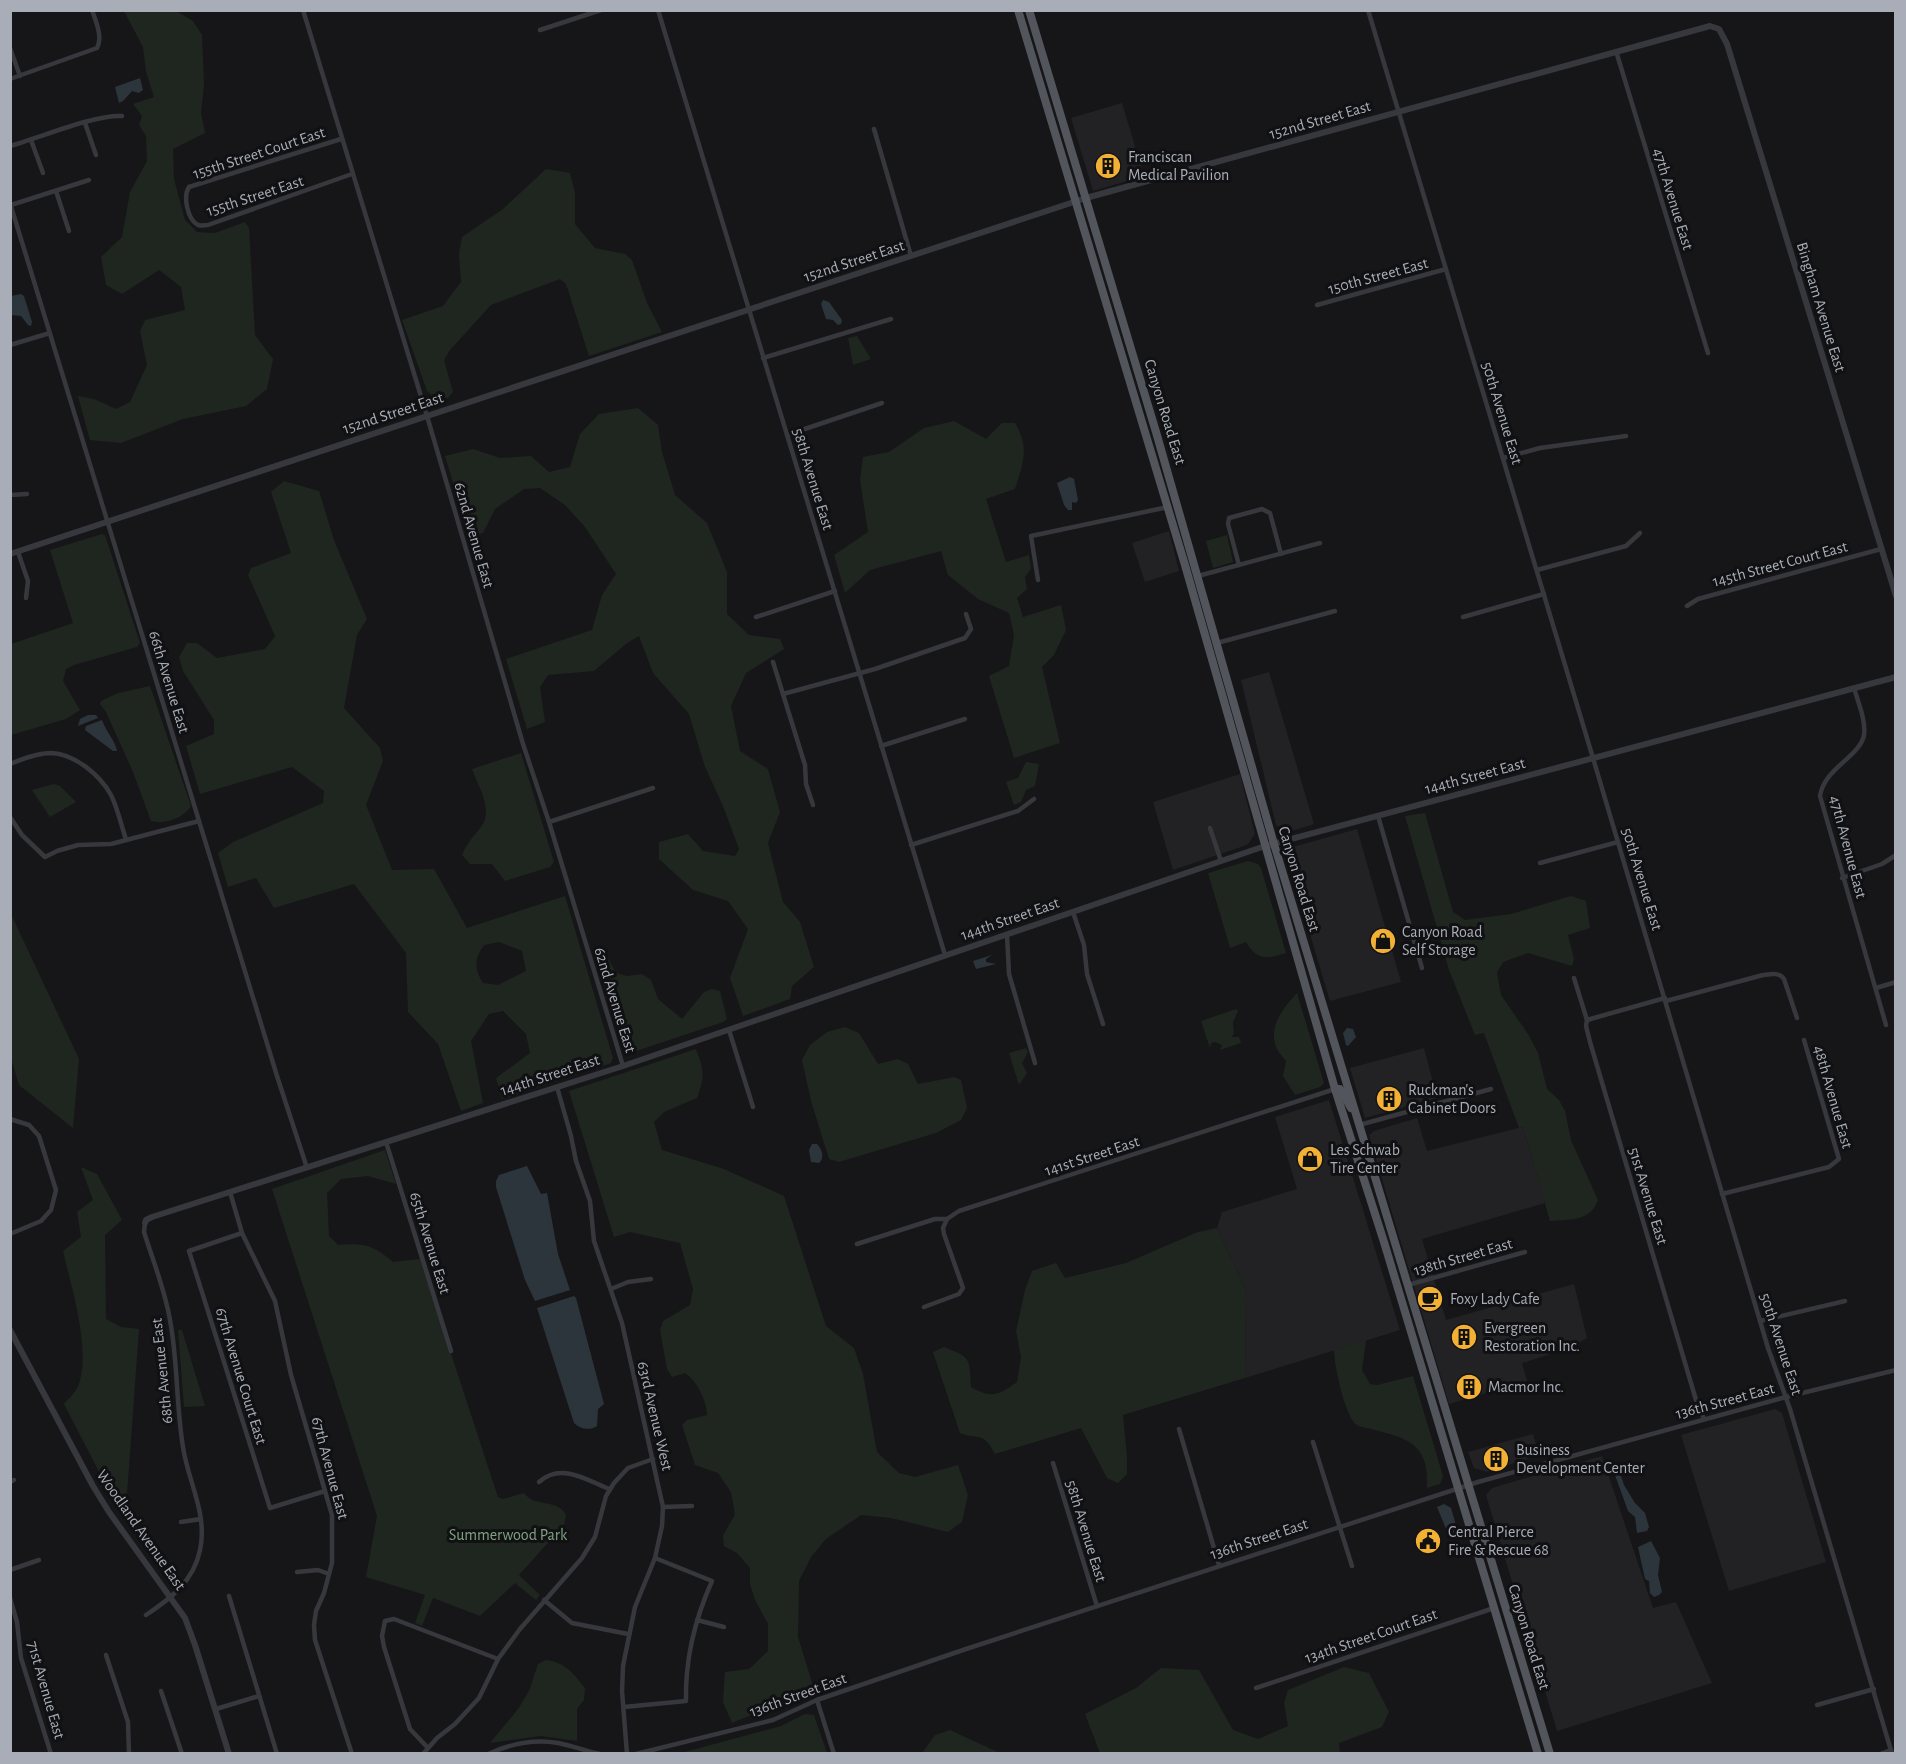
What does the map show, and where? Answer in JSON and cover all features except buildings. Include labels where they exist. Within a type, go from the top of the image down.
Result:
[{"type":"main road","name":"Canyon Road East","points":[[1018,10],[1270,845],[1359,1125],[1550,1754]]},
{"type":"main road","name":"Canyon Road East","points":[[1029,10],[1174,491],[1217,643],[1335,1089],[1384,1242],[1538,1754]]},
{"type":"main road","points":[[1152,457],[1157,457],[1174,491]]},
{"type":"main road","points":[[1335,1089],[1338,1088],[1342,1092],[1359,1125]]},
{"type":"main road","points":[[1384,1242],[1401,1282],[1408,1285]]},
{"type":"street","points":[[10,79],[92,51],[99,45],[99,35],[92,10]]},
{"type":"street","name":"62nd Avenue East","points":[[303,10],[427,416],[523,744],[623,1066]]},
{"type":"street","points":[[540,30],[600,10]]},
{"type":"street","name":"58th Avenue East","points":[[658,10],[945,955]]},
{"type":"street","name":"50th Avenue East","points":[[1368,10],[1760,1321],[1786,1397],[1874,1689],[1891,1752]]},
{"type":"street","name":"152nd Street East","points":[[10,554],[1086,198],[1616,51],[1705,27],[1716,28]]},
{"type":"street","name":"Bingham Avenue East","points":[[1716,28],[1723,34],[1727,44],[1896,596]]},
{"type":"street","points":[[10,48],[20,76]]},
{"type":"street","name":"47th Avenue East","points":[[1616,51],[1708,353]]},
{"type":"street","points":[[10,146],[112,115],[122,116]]},
{"type":"street","points":[[86,123],[96,155]]},
{"type":"street","points":[[873,129],[911,256]]},
{"type":"street","name":"155th Street Court East","points":[[186,192],[189,187],[341,139]]},
{"type":"street","points":[[31,140],[43,173]]},
{"type":"street","name":"155th Street East","points":[[186,192],[192,218],[199,225],[208,225],[352,174]]},
{"type":"street","points":[[11,204],[89,180]]},
{"type":"street","points":[[56,191],[69,231]]},
{"type":"street","name":"66th Avenue East","points":[[11,204],[307,1168]]},
{"type":"street","name":"150th Street East","points":[[1317,305],[1446,269]]},
{"type":"street","points":[[763,358],[891,319]]},
{"type":"street","points":[[10,345],[50,333]]},
{"type":"street","points":[[787,435],[882,402]]},
{"type":"street","points":[[1503,458],[1540,448],[1626,436]]},
{"type":"street","points":[[10,495],[27,494]]},
{"type":"street","points":[[1038,580],[1031,536],[1168,507]]},
{"type":"street","points":[[1239,565],[1228,524],[1229,518],[1262,508],[1270,513],[1281,554]]},
{"type":"street","points":[[1537,570],[1626,546],[1640,533]]},
{"type":"street","points":[[1198,576],[1320,543]]},
{"type":"street","name":"145th Street Court East","points":[[1687,606],[1698,599],[1881,549]]},
{"type":"street","points":[[18,552],[28,581],[26,598]]},
{"type":"street","points":[[756,617],[835,591]]},
{"type":"street","points":[[1463,617],[1544,594]]},
{"type":"street","points":[[1217,643],[1335,611]]},
{"type":"street","points":[[783,694],[875,669],[965,639],[971,629],[966,614]]},
{"type":"street","points":[[773,662],[805,765],[806,784],[813,805]]},
{"type":"street","name":"144th Street East","points":[[145,1223],[152,1217],[623,1066],[1270,845],[1896,677]]},
{"type":"street","name":"47th Avenue East","points":[[1854,688],[1864,723],[1864,736],[1860,744],[1827,778],[1820,796],[1886,1025]]},
{"type":"street","points":[[881,746],[965,719]]},
{"type":"street","points":[[10,764],[51,753],[67,757],[92,772],[106,788],[115,804],[126,839]]},
{"type":"street","points":[[549,822],[653,788]]},
{"type":"street","points":[[911,845],[1018,811],[1034,799]]},
{"type":"street","points":[[1378,816],[1422,968]]},
{"type":"street","points":[[10,817],[22,835],[45,857],[78,845],[97,845],[199,821]]},
{"type":"street","points":[[1210,828],[1221,861]]},
{"type":"street","points":[[1540,863],[1618,842]]},
{"type":"street","points":[[1842,878],[1882,864],[1896,855]]},
{"type":"street","points":[[1073,912],[1084,945],[1087,974],[1103,1024]]},
{"type":"street","points":[[1007,935],[1009,974],[1035,1063]]},
{"type":"street","points":[[1587,1020],[1774,974],[1781,976],[1788,987],[1797,1018]]},
{"type":"street","name":"51st Avenue East","points":[[1574,978],[1587,1020],[1586,1026],[1590,1042],[1696,1400],[1704,1419]]},
{"type":"street","points":[[1876,988],[1896,982]]},
{"type":"street","points":[[729,1030],[753,1107]]},
{"type":"street","name":"48th Avenue East","points":[[1722,1194],[1829,1167],[1838,1161],[1804,1040]]},
{"type":"street","name":"63rd Avenue West","points":[[557,1087],[576,1161],[590,1201],[594,1241],[622,1323],[663,1507],[662,1526],[655,1558],[639,1595],[628,1634],[622,1680],[627,1754]]},
{"type":"street","name":"141st Street East","points":[[857,1244],[935,1219],[947,1220],[959,1211],[1335,1089]]},
{"type":"street","points":[[1359,1125],[1491,1089]]},
{"type":"street","points":[[10,1119],[29,1125],[42,1142],[55,1183],[54,1204],[41,1221],[11,1232]]},
{"type":"street","name":"65th Avenue East","points":[[386,1142],[451,1351]]},
{"type":"street","name":"67th Avenue East","points":[[230,1192],[242,1233],[275,1301],[291,1375],[332,1515],[334,1529],[332,1563],[316,1611],[315,1640],[352,1754]]},
{"type":"street","points":[[924,1307],[959,1294],[963,1288],[944,1234],[947,1220]]},
{"type":"street","name":"68th Avenue East","points":[[145,1223],[144,1232],[171,1320],[183,1448],[201,1519],[202,1532],[198,1557],[186,1581],[172,1598]]},
{"type":"street","name":"67th Avenue Court East","points":[[242,1233],[189,1251],[270,1508],[325,1491]]},
{"type":"street","name":"138th Street East","points":[[1408,1285],[1525,1252]]},
{"type":"street","points":[[611,1289],[628,1282],[651,1279]]},
{"type":"street","points":[[1760,1321],[1845,1301]]},
{"type":"street","name":"Woodland Avenue East","points":[[10,1330],[93,1486],[109,1512],[172,1598],[191,1632],[230,1754]]},
{"type":"street","name":"136th Street East","points":[[636,1754],[773,1720],[817,1700],[1219,1565],[1458,1488],[1704,1419],[1896,1370]]},
{"type":"street","points":[[1179,1429],[1219,1565]]},
{"type":"street","points":[[1313,1442],[1352,1566]]},
{"type":"street","points":[[423,1754],[479,1698],[498,1659],[544,1600],[582,1558],[597,1530],[609,1489],[628,1468],[653,1459]]},
{"type":"street","name":"58th Avenue East","points":[[1053,1463],[1097,1606]]},
{"type":"street","points":[[539,1482],[552,1474],[566,1473],[582,1476],[609,1489]]},
{"type":"street","points":[[663,1507],[692,1506]]},
{"type":"street","points":[[181,1522],[201,1519]]},
{"type":"street","points":[[624,1707],[686,1701],[686,1668],[697,1620],[712,1581],[655,1558]]},
{"type":"street","points":[[10,1570],[39,1560]]},
{"type":"street","points":[[297,1572],[318,1570],[329,1574]]},
{"type":"street","points":[[229,1596],[277,1754]]},
{"type":"street","name":"71st Avenue East","points":[[10,1598],[17,1622],[21,1658],[51,1754]]},
{"type":"street","points":[[146,1615],[172,1598]]},
{"type":"street","points":[[544,1600],[572,1623],[628,1634]]},
{"type":"street","name":"134th Street Court East","points":[[1256,1688],[1494,1608]]},
{"type":"street","points":[[428,1748],[410,1729],[384,1647],[382,1636],[385,1621],[394,1619],[498,1659]]},
{"type":"street","points":[[697,1620],[724,1628]]},
{"type":"street","points":[[106,1655],[128,1722],[129,1754]]},
{"type":"street","points":[[1817,1705],[1874,1689]]},
{"type":"street","points":[[161,1691],[182,1754]]},
{"type":"street","points":[[216,1710],[259,1696]]},
{"type":"street","points":[[817,1700],[834,1754]]},
{"type":"street","points":[[488,1754],[520,1744],[540,1742],[557,1743],[600,1754]]},
{"type":"street","points":[[1880,1754],[1891,1752]]},
{"type":"shaded area","points":[[140,78],[143,90],[139,93],[132,91],[119,103],[115,87]]},
{"type":"shaded area","points":[[1122,103],[1144,176],[1093,191],[1071,118]]},
{"type":"shaded area","points":[[21,294],[24,296],[32,322],[31,326],[21,316],[11,315],[11,296]]},
{"type":"shaded area","points":[[823,300],[829,302],[842,320],[841,324],[838,325],[833,320],[826,319],[821,304]]},
{"type":"shaded area","points":[[1070,477],[1074,479],[1078,500],[1076,503],[1072,502],[1072,510],[1068,510],[1064,505],[1057,483]]},
{"type":"shaded area","points":[[1169,531],[1179,571],[1145,582],[1132,543]]},
{"type":"shaded area","points":[[1269,672],[1314,824],[1289,832],[1276,825],[1241,680]]},
{"type":"shaded area","points":[[88,715],[96,715],[98,718],[78,726],[80,719]]},
{"type":"shaded area","points":[[102,720],[117,751],[113,751],[85,730],[86,726]]},
{"type":"shaded area","points":[[1240,774],[1255,834],[1247,845],[1173,870],[1153,802]]},
{"type":"shaded area","name":"Canyon Road Self Storage","points":[[1357,829],[1401,982],[1330,1001],[1287,858],[1293,847]]},
{"type":"shaded area","points":[[992,955],[986,959],[986,962],[996,964],[976,969],[973,961]]},
{"type":"shaded area","points":[[1347,1028],[1353,1029],[1356,1037],[1348,1046],[1343,1033]]},
{"type":"shaded area","points":[[1424,1048],[1437,1098],[1365,1118],[1350,1068]]},
{"type":"shaded area","points":[[1329,1100],[1400,1330],[1245,1378],[1246,1291],[1217,1228],[1222,1212],[1297,1189],[1275,1117]]},
{"type":"shaded area","points":[[1417,1118],[1427,1151],[1523,1127],[1545,1203],[1422,1239],[1446,1320],[1574,1284],[1587,1338],[1570,1348],[1522,1363],[1527,1381],[1449,1404],[1369,1135],[1374,1131]]},
{"type":"shaded area","points":[[812,1144],[817,1144],[821,1151],[822,1159],[819,1163],[811,1162],[809,1150]]},
{"type":"shaded area","points":[[527,1166],[541,1194],[547,1193],[558,1254],[570,1290],[535,1301],[525,1280],[496,1187],[499,1175]]},
{"type":"shaded area","points":[[574,1296],[604,1404],[598,1409],[597,1426],[588,1429],[574,1423],[537,1308]]},
{"type":"shaded area","points":[[1775,1409],[1782,1413],[1826,1562],[1729,1591],[1681,1435]]},
{"type":"shaded area","points":[[1533,1434],[1539,1455],[1487,1472],[1474,1468],[1468,1452]]},
{"type":"shaded area","points":[[1602,1456],[1653,1608],[1676,1602],[1712,1683],[1557,1731],[1486,1495],[1492,1488]]},
{"type":"shaded area","points":[[1616,1472],[1620,1473],[1635,1503],[1645,1513],[1649,1527],[1647,1531],[1637,1533],[1635,1517],[1628,1511],[1615,1475]]},
{"type":"shaded area","points":[[1444,1504],[1451,1508],[1458,1532],[1449,1536],[1437,1507]]},
{"type":"shaded area","points":[[1651,1541],[1660,1558],[1658,1575],[1662,1592],[1654,1597],[1650,1593],[1649,1581],[1645,1579],[1638,1547]]},
{"type":"green space","points":[[124,11],[176,11],[193,21],[202,35],[204,85],[201,113],[205,133],[173,149],[174,179],[185,220],[197,232],[215,233],[245,222],[249,228],[255,335],[273,359],[267,389],[246,406],[183,419],[121,443],[90,440],[78,396],[94,399],[116,409],[130,402],[147,365],[140,331],[145,320],[185,310],[181,287],[159,270],[122,294],[106,285],[101,257],[122,237],[130,192],[147,161],[146,136],[139,125],[142,116],[133,104],[154,97],[146,72],[143,47]]},
{"type":"green space","points":[[546,169],[570,173],[575,193],[575,224],[595,248],[625,254],[632,260],[647,303],[662,332],[589,356],[566,284],[560,279],[491,305],[450,350],[444,360],[453,392],[448,398],[437,399],[427,391],[402,320],[443,306],[461,282],[459,254],[462,237],[503,209]]},
{"type":"green space","points":[[857,336],[871,359],[853,365],[848,338]]},
{"type":"green space","points":[[638,408],[658,425],[662,452],[675,495],[707,523],[727,572],[727,614],[749,635],[780,639],[784,649],[746,673],[731,706],[740,751],[768,769],[780,812],[768,843],[783,902],[800,922],[814,967],[792,986],[790,999],[743,1016],[730,978],[748,929],[728,901],[693,890],[659,859],[659,842],[688,834],[703,851],[735,856],[739,849],[705,767],[689,714],[653,673],[639,636],[627,643],[594,671],[548,675],[540,687],[545,722],[527,729],[506,659],[592,630],[602,595],[616,574],[585,527],[565,505],[540,488],[524,489],[495,509],[483,533],[469,536],[445,456],[473,449],[500,458],[531,456],[549,472],[570,467],[580,434],[599,414]]},
{"type":"green space","points":[[954,421],[986,439],[1002,423],[1015,423],[1020,432],[1024,456],[1015,489],[986,499],[1006,562],[1029,555],[1031,569],[1025,577],[1027,589],[1017,598],[1023,617],[1061,605],[1066,630],[1054,655],[1042,667],[1060,743],[1014,758],[989,676],[1009,666],[1014,635],[1009,613],[978,599],[948,575],[941,551],[870,570],[845,593],[834,555],[868,532],[860,480],[863,457],[889,452],[924,428]]},
{"type":"green space","points":[[284,481],[319,491],[334,540],[367,619],[357,635],[344,708],[380,748],[383,761],[366,805],[392,870],[434,869],[467,928],[565,896],[613,1058],[611,1063],[502,1099],[496,1078],[530,1053],[526,1034],[503,1011],[489,1014],[471,1041],[483,1103],[461,1111],[438,1044],[408,1012],[406,953],[354,884],[274,908],[256,878],[228,887],[218,853],[233,842],[323,803],[324,791],[292,767],[200,794],[186,746],[214,734],[214,720],[183,671],[179,657],[187,643],[197,643],[217,658],[265,649],[275,636],[248,575],[251,568],[291,553],[271,492]],"holes":[[[499,942],[522,951],[526,971],[498,985],[483,983],[476,964],[484,945]]]},
{"type":"green space","points":[[105,535],[140,643],[137,647],[66,669],[63,681],[80,710],[66,719],[11,735],[11,644],[73,623],[50,550]]},
{"type":"green space","points":[[1227,535],[1233,562],[1213,568],[1206,541]]},
{"type":"green space","points":[[150,686],[191,806],[179,817],[162,822],[151,821],[133,772],[106,712],[100,704],[101,701],[118,693]]},
{"type":"green space","points":[[521,753],[554,862],[550,867],[505,881],[492,864],[470,864],[462,855],[485,820],[486,813],[484,798],[472,769]]},
{"type":"green space","points":[[1026,762],[1039,764],[1035,786],[1026,790],[1021,802],[1014,805],[1006,782],[1018,778]]},
{"type":"green space","points":[[54,784],[60,786],[76,802],[50,817],[32,790]]},
{"type":"green space","points":[[1425,813],[1453,912],[1465,920],[1511,914],[1571,896],[1586,901],[1590,928],[1568,935],[1574,959],[1572,966],[1528,953],[1503,962],[1497,973],[1501,995],[1538,1053],[1547,1089],[1559,1100],[1565,1111],[1571,1140],[1598,1200],[1595,1207],[1585,1216],[1550,1221],[1523,1127],[1519,1128],[1484,1033],[1475,1035],[1449,970],[1405,816]]},
{"type":"green space","points":[[1248,861],[1258,864],[1261,868],[1286,953],[1263,957],[1254,953],[1246,942],[1230,948],[1208,873]]},
{"type":"green space","points":[[10,912],[79,1059],[73,1128],[19,1085],[11,1058]]},
{"type":"green space","points":[[605,959],[609,960],[616,973],[627,976],[642,974],[651,980],[658,999],[682,1019],[704,992],[712,989],[720,991],[727,1019],[630,1053],[626,1052],[601,966]]},
{"type":"green space","points":[[1297,993],[1324,1083],[1320,1087],[1295,1095],[1283,1076],[1286,1061],[1277,1049],[1274,1034],[1278,1019]]},
{"type":"green space","points":[[1236,1009],[1238,1011],[1233,1022],[1234,1034],[1231,1037],[1239,1037],[1241,1043],[1220,1050],[1222,1045],[1215,1042],[1211,1043],[1210,1048],[1201,1021]]},
{"type":"green space","points":[[845,1027],[859,1033],[878,1064],[898,1059],[908,1064],[918,1084],[954,1077],[961,1080],[967,1108],[961,1120],[936,1133],[839,1162],[829,1159],[811,1101],[802,1060],[810,1045],[827,1032]]},
{"type":"green space","points":[[1026,1048],[1028,1052],[1022,1063],[1027,1073],[1019,1085],[1009,1053]]},
{"type":"green space","points":[[696,1049],[701,1063],[700,1091],[697,1098],[664,1112],[654,1122],[662,1150],[724,1169],[784,1196],[826,1326],[854,1348],[863,1374],[877,1452],[899,1473],[915,1477],[958,1465],[968,1495],[962,1522],[948,1532],[891,1518],[861,1515],[826,1539],[811,1557],[799,1581],[798,1637],[814,1689],[732,1723],[723,1702],[725,1672],[749,1669],[768,1651],[768,1624],[755,1600],[750,1584],[750,1568],[737,1553],[724,1546],[723,1535],[735,1515],[731,1492],[718,1473],[695,1465],[682,1425],[687,1420],[707,1415],[703,1398],[694,1381],[685,1373],[672,1377],[667,1369],[660,1330],[663,1321],[690,1305],[693,1289],[680,1243],[630,1232],[614,1237],[569,1091]]},
{"type":"green space","name":"Summerwood Park","points":[[385,1150],[396,1184],[368,1176],[341,1179],[327,1193],[329,1236],[338,1245],[368,1246],[393,1262],[420,1259],[498,1497],[503,1499],[524,1493],[534,1500],[557,1506],[566,1515],[564,1525],[519,1575],[540,1595],[536,1600],[515,1583],[480,1616],[433,1598],[422,1626],[415,1623],[425,1595],[366,1577],[377,1516],[272,1189]]},
{"type":"green space","points":[[81,1167],[97,1174],[122,1220],[105,1235],[106,1319],[121,1327],[139,1329],[125,1522],[64,1404],[76,1390],[83,1360],[79,1322],[63,1251],[81,1237],[77,1212],[93,1200]]},
{"type":"green space","points":[[1217,1228],[1246,1291],[1245,1378],[1123,1415],[1127,1474],[1118,1483],[1107,1478],[1081,1428],[995,1454],[983,1439],[960,1433],[933,1352],[944,1347],[964,1357],[969,1364],[971,1387],[985,1393],[995,1394],[1017,1382],[1021,1357],[1016,1331],[1025,1290],[1032,1271],[1056,1263],[1065,1278],[1126,1263],[1198,1232]]},
{"type":"green space","points":[[178,1330],[182,1330],[205,1406],[184,1407]]},
{"type":"green space","points":[[1366,1340],[1362,1370],[1370,1384],[1377,1385],[1413,1376],[1443,1476],[1440,1484],[1427,1488],[1425,1463],[1416,1447],[1399,1437],[1359,1426],[1348,1412],[1338,1378],[1334,1350]]},
{"type":"green space","points":[[546,1660],[564,1666],[585,1688],[584,1700],[577,1709],[577,1741],[541,1736],[490,1743],[518,1709],[529,1691],[538,1664]]},
{"type":"green space","points":[[1344,1667],[1369,1673],[1389,1712],[1382,1727],[1339,1743],[1340,1753],[1100,1753],[1085,1714],[1136,1688],[1161,1668],[1199,1670],[1233,1730],[1258,1739],[1288,1726],[1284,1703],[1288,1690]]},
{"type":"green space","points":[[805,1714],[814,1715],[827,1753],[681,1753],[781,1726]]},
{"type":"green space","points":[[950,1730],[1000,1753],[922,1753],[935,1735]]},
{"type":"place","name":"Franciscan Medical Pavilion","points":[[1108,166]]},
{"type":"place","name":"Canyon Road Self Storage","points":[[1383,941]]},
{"type":"place","name":"Ruckman's Cabinet Doors","points":[[1389,1099]]},
{"type":"place","name":"Les Schwab Tire Center","points":[[1310,1159]]},
{"type":"place","name":"Foxy Lady Cafe","points":[[1430,1299]]},
{"type":"place","name":"Evergreen Restoration Inc.","points":[[1464,1337]]},
{"type":"place","name":"Macmor Inc.","points":[[1469,1387]]},
{"type":"place","name":"Business Development Center","points":[[1496,1459]]},
{"type":"place","name":"Central Pierce Fire & Rescue 68","points":[[1428,1541]]}]
